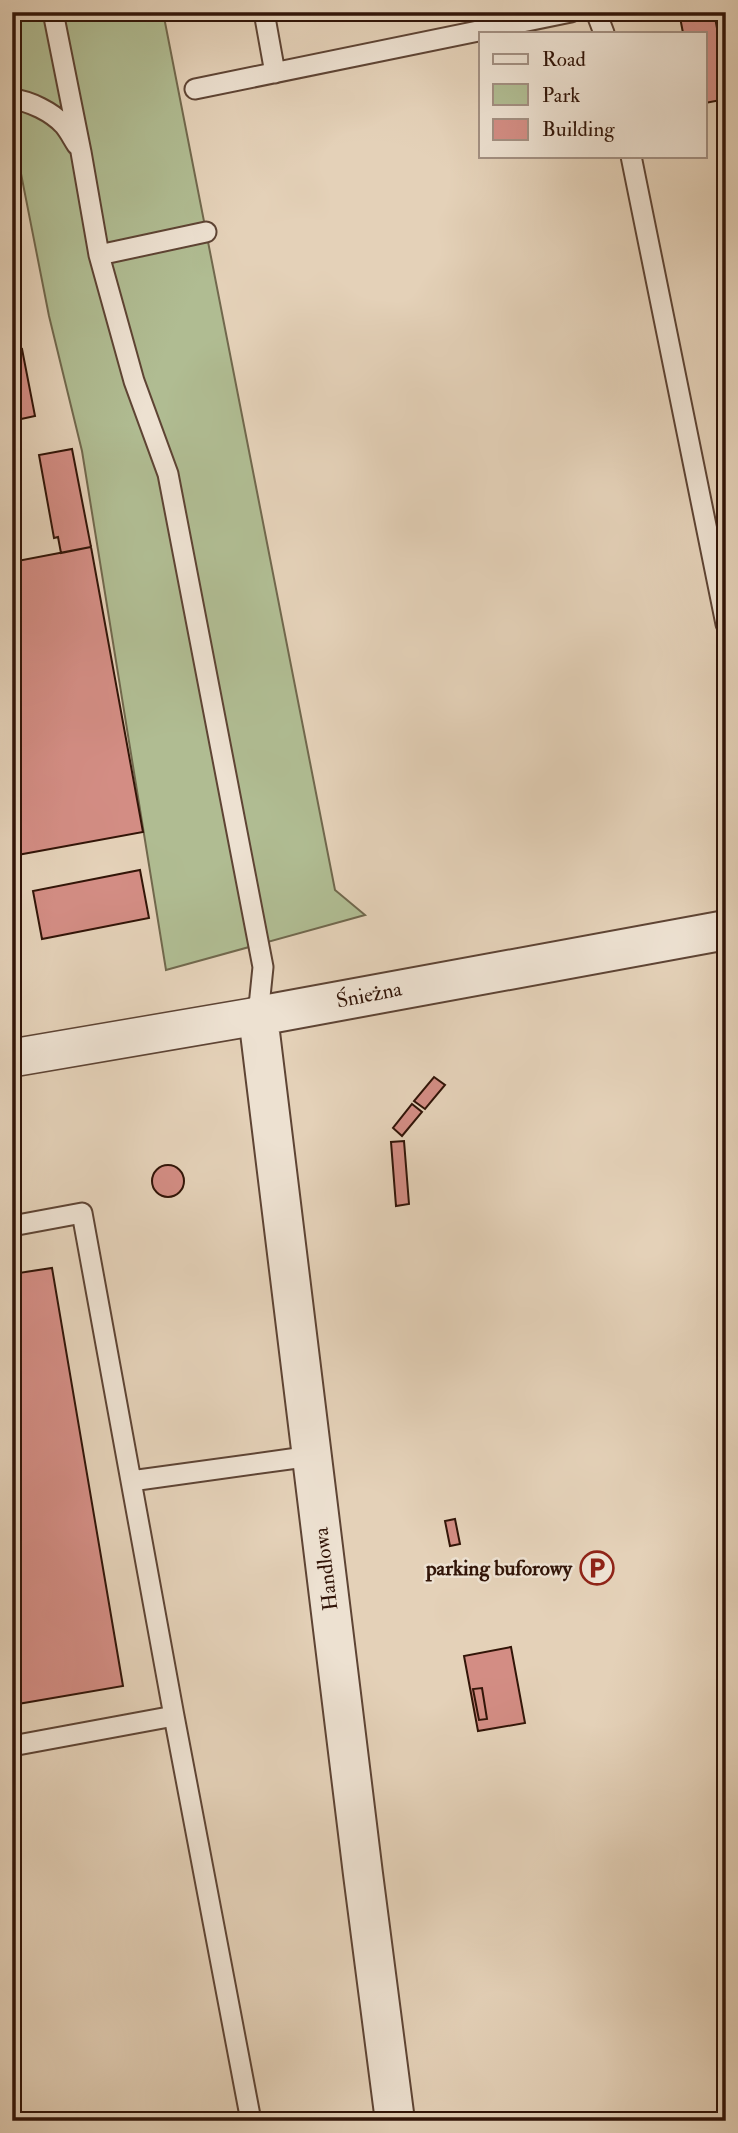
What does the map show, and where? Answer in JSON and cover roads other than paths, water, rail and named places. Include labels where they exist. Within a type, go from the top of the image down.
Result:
[{"type":"street","name":"Śnieżna","points":[[12,1058],[726,930]]},
{"type":"street","name":"Handlowa","points":[[258,1016],[395,2121]]},
{"type":"lane","points":[[53,12],[99,255],[134,381],[168,474],[263,967],[258,1016]]},
{"type":"lane","points":[[264,12],[275,73]]},
{"type":"lane","points":[[195,89],[572,12]]},
{"type":"lane","points":[[596,12],[604,32]]},
{"type":"lane","points":[[12,99],[22,100],[48,113],[65,126],[81,152]]},
{"type":"lane","points":[[631,158],[726,624]]},
{"type":"lane","points":[[99,255],[206,232]]},
{"type":"lane","points":[[12,1226],[82,1213],[251,2121]]},
{"type":"lane","points":[[131,1482],[312,1456]]},
{"type":"lane","points":[[12,1746],[174,1716]]},
{"type":"place","name":"parking buforowy","points":[[597,1568]]}]
